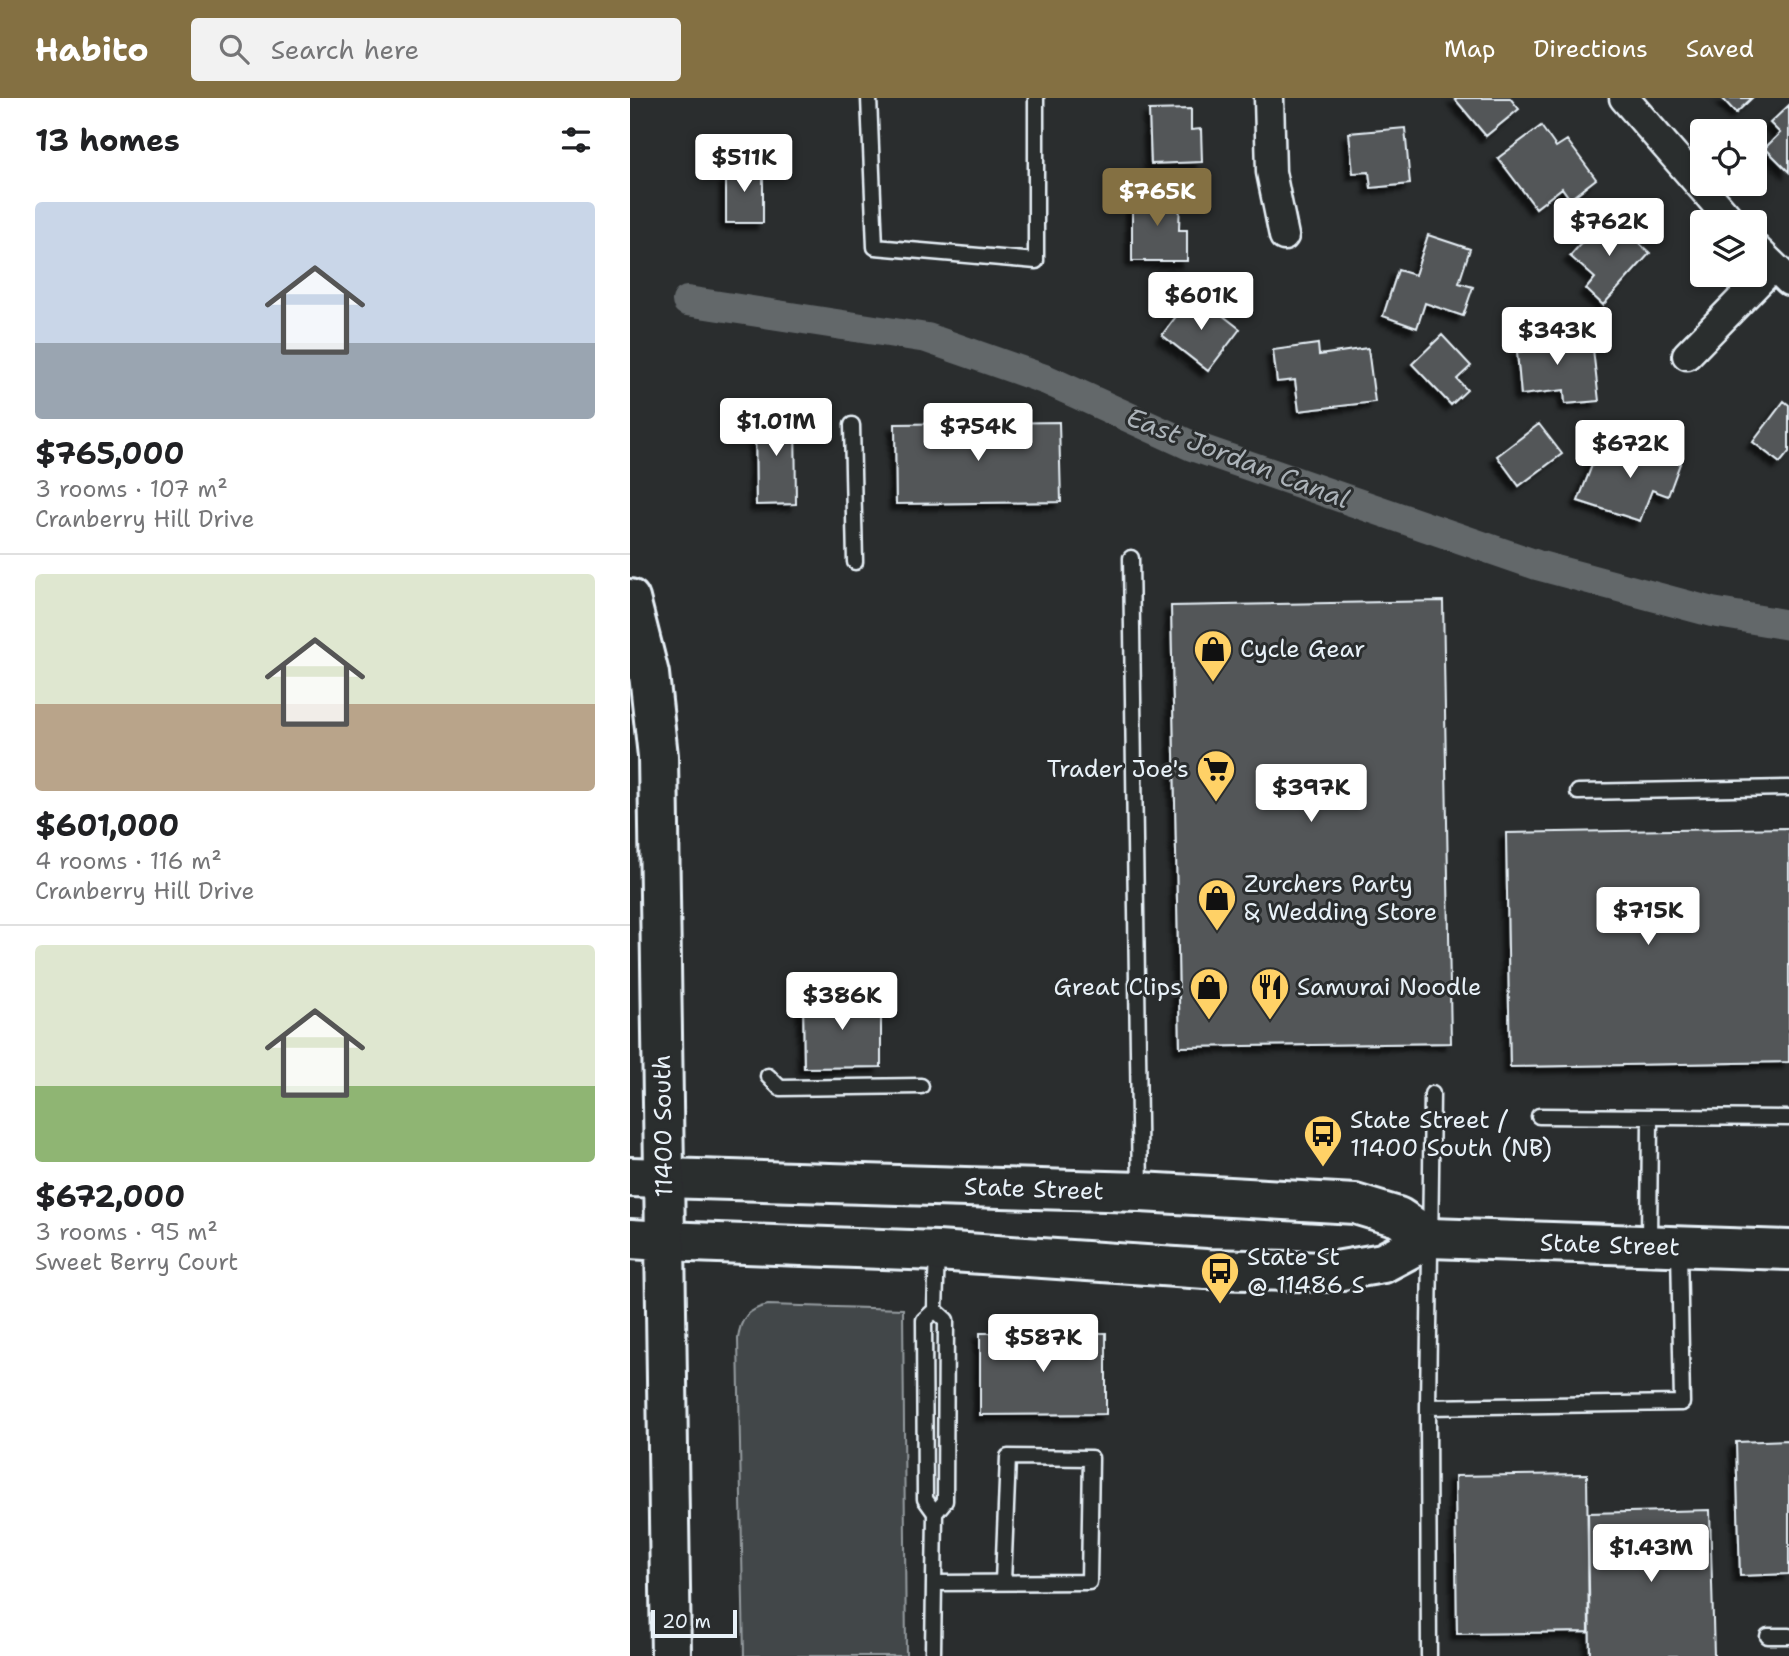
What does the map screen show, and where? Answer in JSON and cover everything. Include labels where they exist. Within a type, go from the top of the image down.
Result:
[{"type":"main road","name":"11400 South","points":[[630,599],[649,674],[658,755],[647,1240],[671,1656]]},
{"type":"main road","name":"State Street","points":[[647,1178],[1140,1192],[1356,1204],[1398,1217],[1430,1238],[1789,1250]]},
{"type":"main road","points":[[647,1240],[937,1251],[1206,1269],[1330,1272],[1383,1263],[1430,1238]]},
{"type":"street","points":[[1269,98],[1270,172],[1284,236]]},
{"type":"street","points":[[1624,98],[1722,210]]},
{"type":"street","points":[[1687,355],[1773,265]]},
{"type":"lane","points":[[869,98],[875,247],[1036,261],[1035,98]]},
{"type":"lane","points":[[852,425],[855,562]]},
{"type":"lane","points":[[1131,558],[1140,1192]]},
{"type":"lane","points":[[1578,792],[1789,788]]},
{"type":"lane","points":[[768,1076],[780,1088],[921,1086]]},
{"type":"lane","points":[[1429,1656],[1428,1407],[1432,1094]]},
{"type":"lane","points":[[1539,1116],[1789,1118]]},
{"type":"lane","points":[[1428,1407],[1682,1403],[1650,1118]]},
{"type":"lane","points":[[933,1652],[935,1513],[925,1499],[924,1320],[935,1310],[937,1251]]},
{"type":"lane","points":[[935,1310],[946,1320],[945,1501],[935,1513]]},
{"type":"lane","points":[[935,1583],[1089,1582],[1091,1458],[1007,1457],[1003,1582]]},
{"type":"lane","points":[[1768,1636],[1789,1636]]},
{"type":"shaded area","points":[[768,1305],[903,1309],[906,1656],[744,1656],[738,1339],[746,1316],[755,1309]]},
{"type":"building","points":[[1454,98],[1510,98],[1519,109],[1486,136]]},
{"type":"building","points":[[1722,98],[1752,98],[1736,113]]},
{"type":"building","points":[[1789,105],[1789,172],[1767,150],[1767,146],[1780,133],[1770,123]]},
{"type":"building","points":[[1191,109],[1191,130],[1201,129],[1202,162],[1151,164],[1149,110]]},
{"type":"building","points":[[1541,126],[1556,147],[1567,140],[1596,179],[1570,199],[1562,188],[1536,208],[1498,158]]},
{"type":"building","points":[[1405,128],[1410,184],[1371,188],[1369,172],[1353,173],[1349,133]]},
{"type":"building","points":[[726,164],[763,164],[763,223],[726,223]]},
{"type":"building","points":[[1132,190],[1161,190],[1161,199],[1180,199],[1179,230],[1187,230],[1187,261],[1132,261]]},
{"type":"building","points":[[1607,214],[1650,253],[1603,305],[1586,289],[1595,278],[1570,256]]},
{"type":"building","points":[[1428,235],[1470,249],[1459,283],[1473,287],[1463,316],[1425,303],[1417,328],[1383,316],[1398,270],[1415,275]]},
{"type":"building","points":[[1194,293],[1240,329],[1208,371],[1162,335]]},
{"type":"building","points":[[1570,327],[1572,351],[1593,349],[1599,401],[1565,404],[1564,390],[1521,395],[1517,352],[1524,351],[1522,333]]},
{"type":"building","points":[[1442,335],[1471,366],[1457,379],[1467,390],[1451,405],[1412,364]]},
{"type":"building","points":[[1318,344],[1319,355],[1368,348],[1375,402],[1299,411],[1295,380],[1277,382],[1273,350]]},
{"type":"building","points":[[1784,401],[1789,405],[1789,452],[1780,463],[1753,442]]},
{"type":"building","points":[[795,412],[796,504],[756,505],[755,413]]},
{"type":"building","points":[[1059,422],[1061,502],[896,504],[895,424]]},
{"type":"building","points":[[1539,424],[1562,454],[1519,486],[1497,456]]},
{"type":"building","points":[[1639,441],[1682,458],[1668,496],[1652,490],[1640,521],[1578,501],[1598,450],[1630,462]]},
{"type":"building","points":[[1443,601],[1451,1043],[1180,1047],[1171,606]]},
{"type":"building","points":[[1789,828],[1789,1062],[1510,1067],[1506,833]]},
{"type":"building","points":[[803,996],[881,996],[881,1067],[804,1068]]},
{"type":"building","points":[[980,1333],[1106,1333],[1106,1414],[980,1415]]},
{"type":"building","points":[[1789,1440],[1789,1574],[1740,1576],[1736,1442]]},
{"type":"building","points":[[1587,1474],[1589,1632],[1457,1634],[1455,1476]]},
{"type":"building","points":[[1710,1510],[1714,1656],[1590,1656],[1588,1513]]},
{"type":"waterway","name":"East Jordan Canal","points":[[687,301],[927,338],[1047,380],[1192,446],[1537,565],[1712,612],[1789,625]]},
{"type":"place","name":"Cycle Gear","points":[[1213,683]]},
{"type":"place","name":"Trader Joe's","points":[[1216,803]]},
{"type":"place","name":"Zurchers Party & Wedding Store","points":[[1217,932]]},
{"type":"place","name":"Great Clips","points":[[1209,1021]]},
{"type":"place","name":"Samurai Noodle","points":[[1270,1021]]},
{"type":"place","name":"State Street / 11400 South (NB)","points":[[1323,1168]]},
{"type":"place","name":"State St @ 11486 S","points":[[1220,1305]]}]
